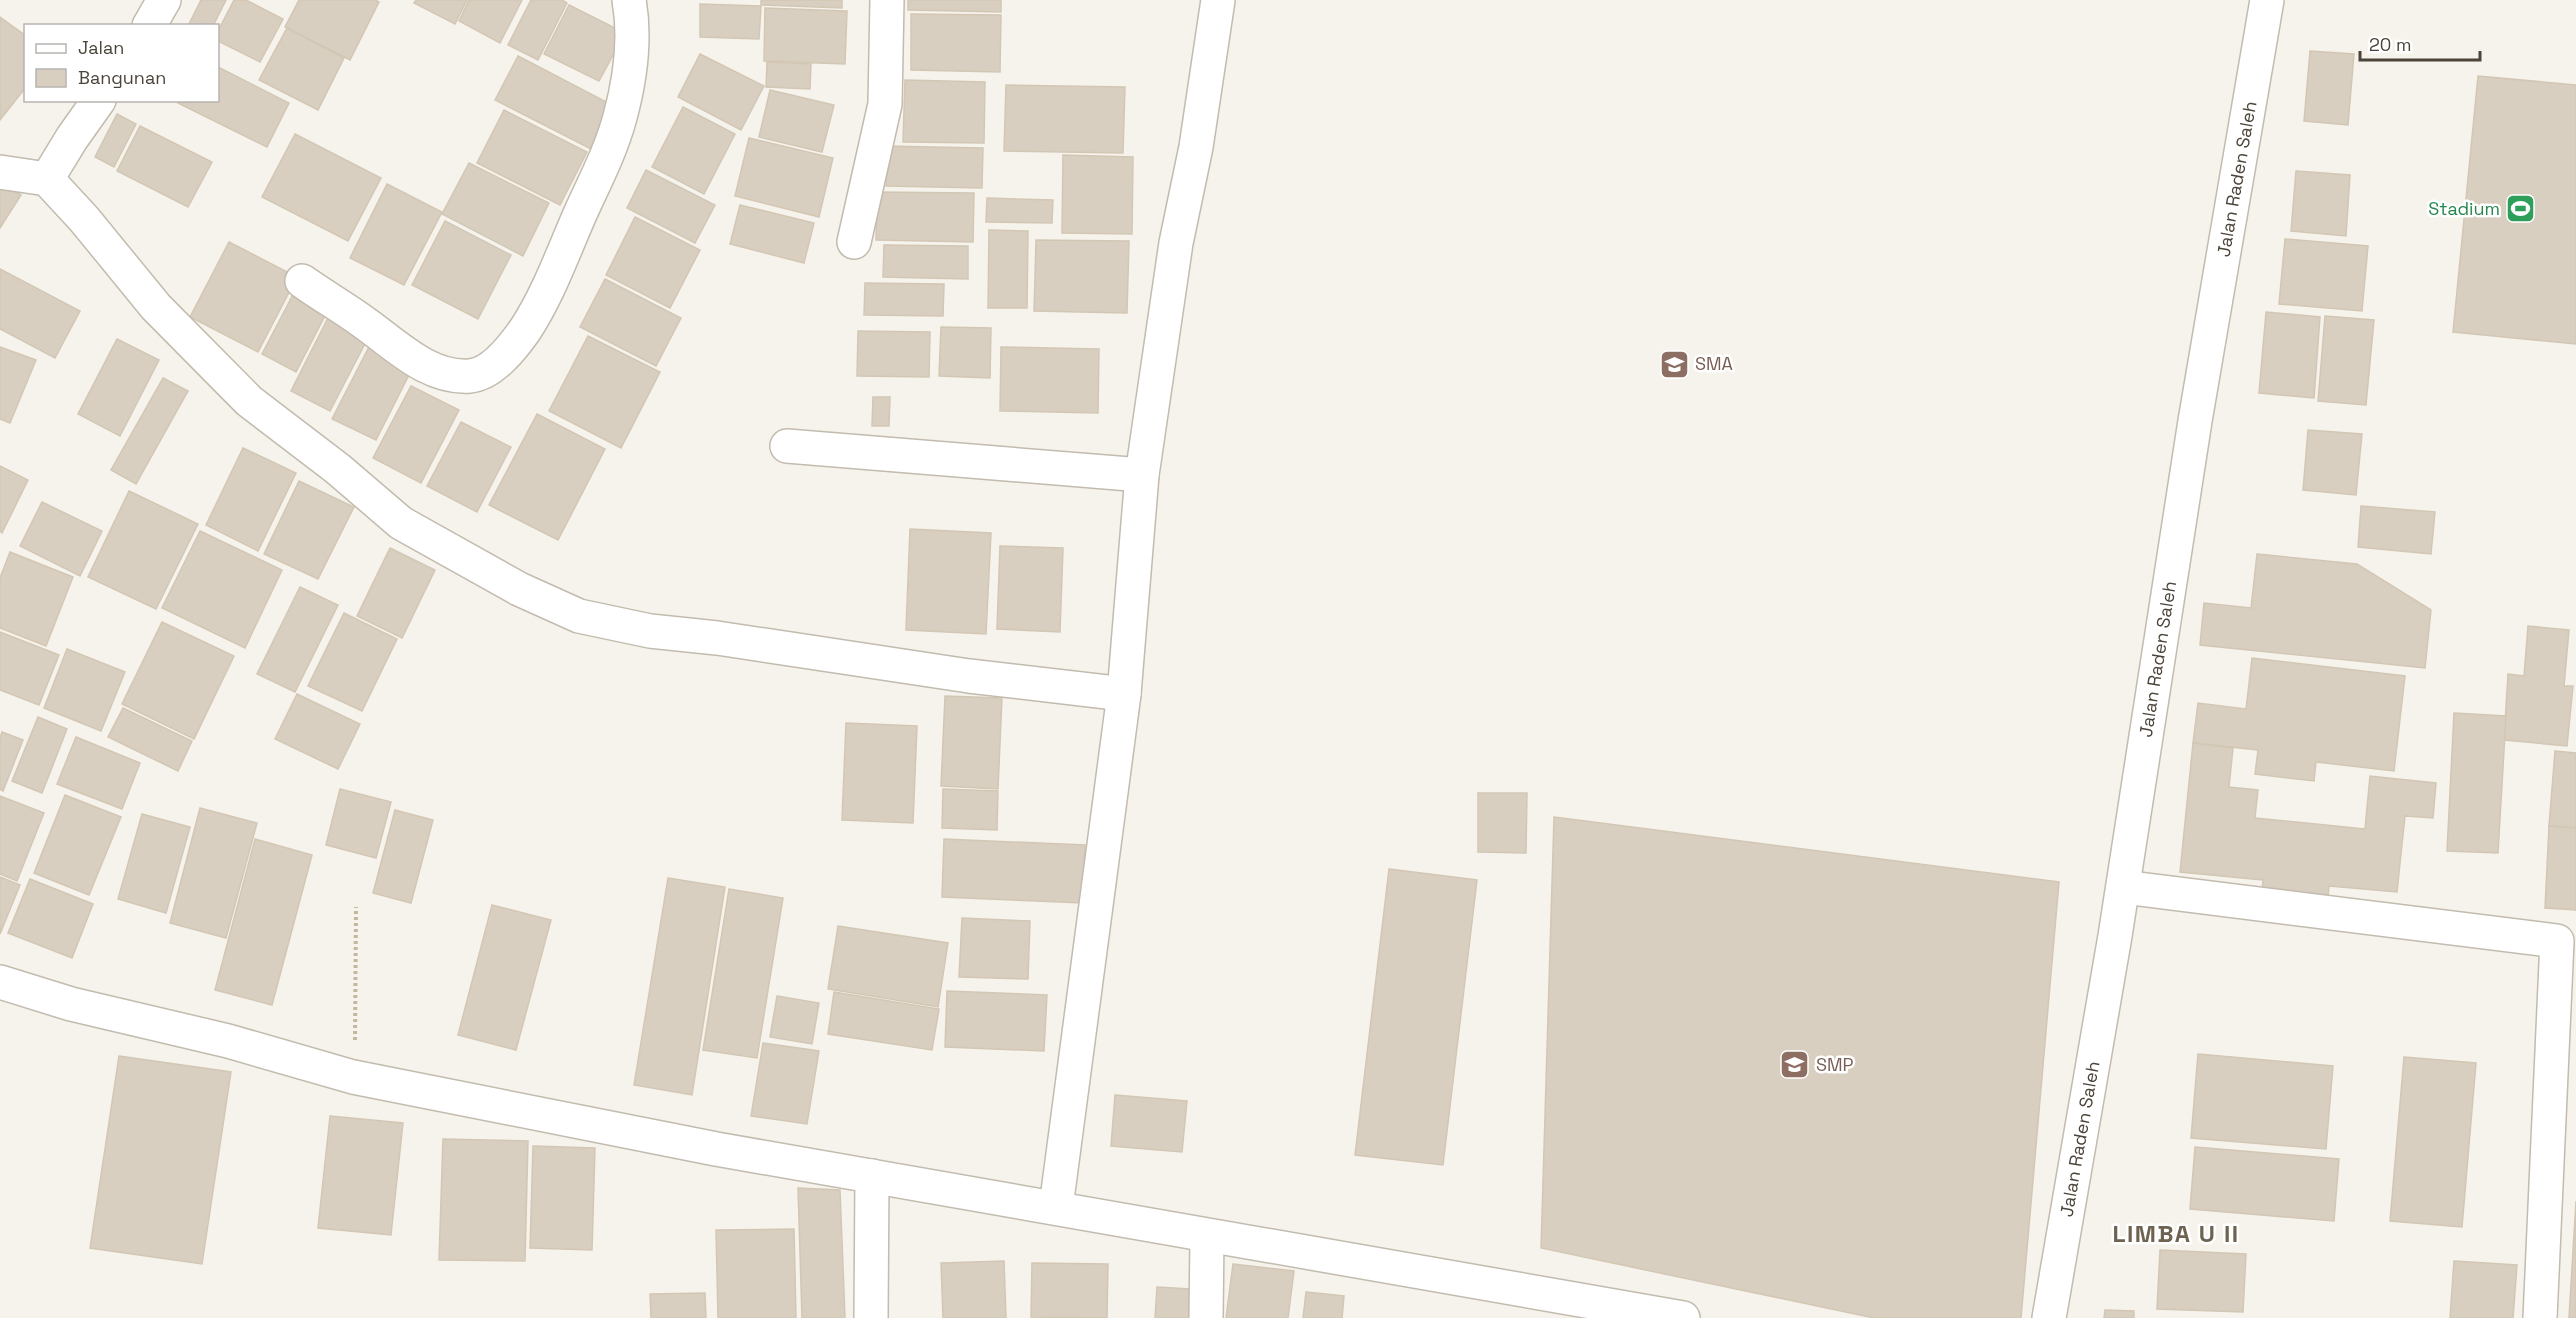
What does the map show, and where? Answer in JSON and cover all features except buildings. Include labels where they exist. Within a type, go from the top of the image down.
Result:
[{"type":"street","points":[[150,24],[164,0]]},
{"type":"street","points":[[854,242],[885,104],[887,0]]},
{"type":"street","points":[[1056,1207],[1124,694],[1142,475],[1176,243],[1196,147],[1218,0]]},
{"type":"street","name":"Jalan Raden Saleh","points":[[2049,1318],[2122,888],[2195,420],[2268,0]]},
{"type":"street","points":[[302,281],[366,324],[415,361],[456,375],[472,376],[490,367],[506,354],[525,330],[560,260],[620,118],[630,66],[621,4]]},
{"type":"street","points":[[48,179],[72,138],[98,102]]},
{"type":"street","points":[[0,172],[48,179],[156,307],[249,401],[345,475],[401,523],[519,589],[579,616],[650,631],[717,638],[969,676],[1124,694]]},
{"type":"street","points":[[787,446],[1142,475]]},
{"type":"street","points":[[2122,888],[2558,941],[2540,1318]]},
{"type":"street","points":[[0,982],[71,1004],[228,1041],[353,1077],[716,1149],[1056,1207],[1207,1237],[1352,1258],[1683,1318]]},
{"type":"street","points":[[871,1318],[872,1176]]},
{"type":"street","points":[[1206,1318],[1207,1237]]},
{"type":"path","points":[[353,1077],[356,907]]},
{"type":"place","name":"Stadium","points":[[2521,209]]},
{"type":"place","name":"SMA","points":[[1674,364]]},
{"type":"place","name":"SMP","points":[[1795,1065]]},
{"type":"district","name":"LIMBA U II","points":[[2176,1234]]}]
